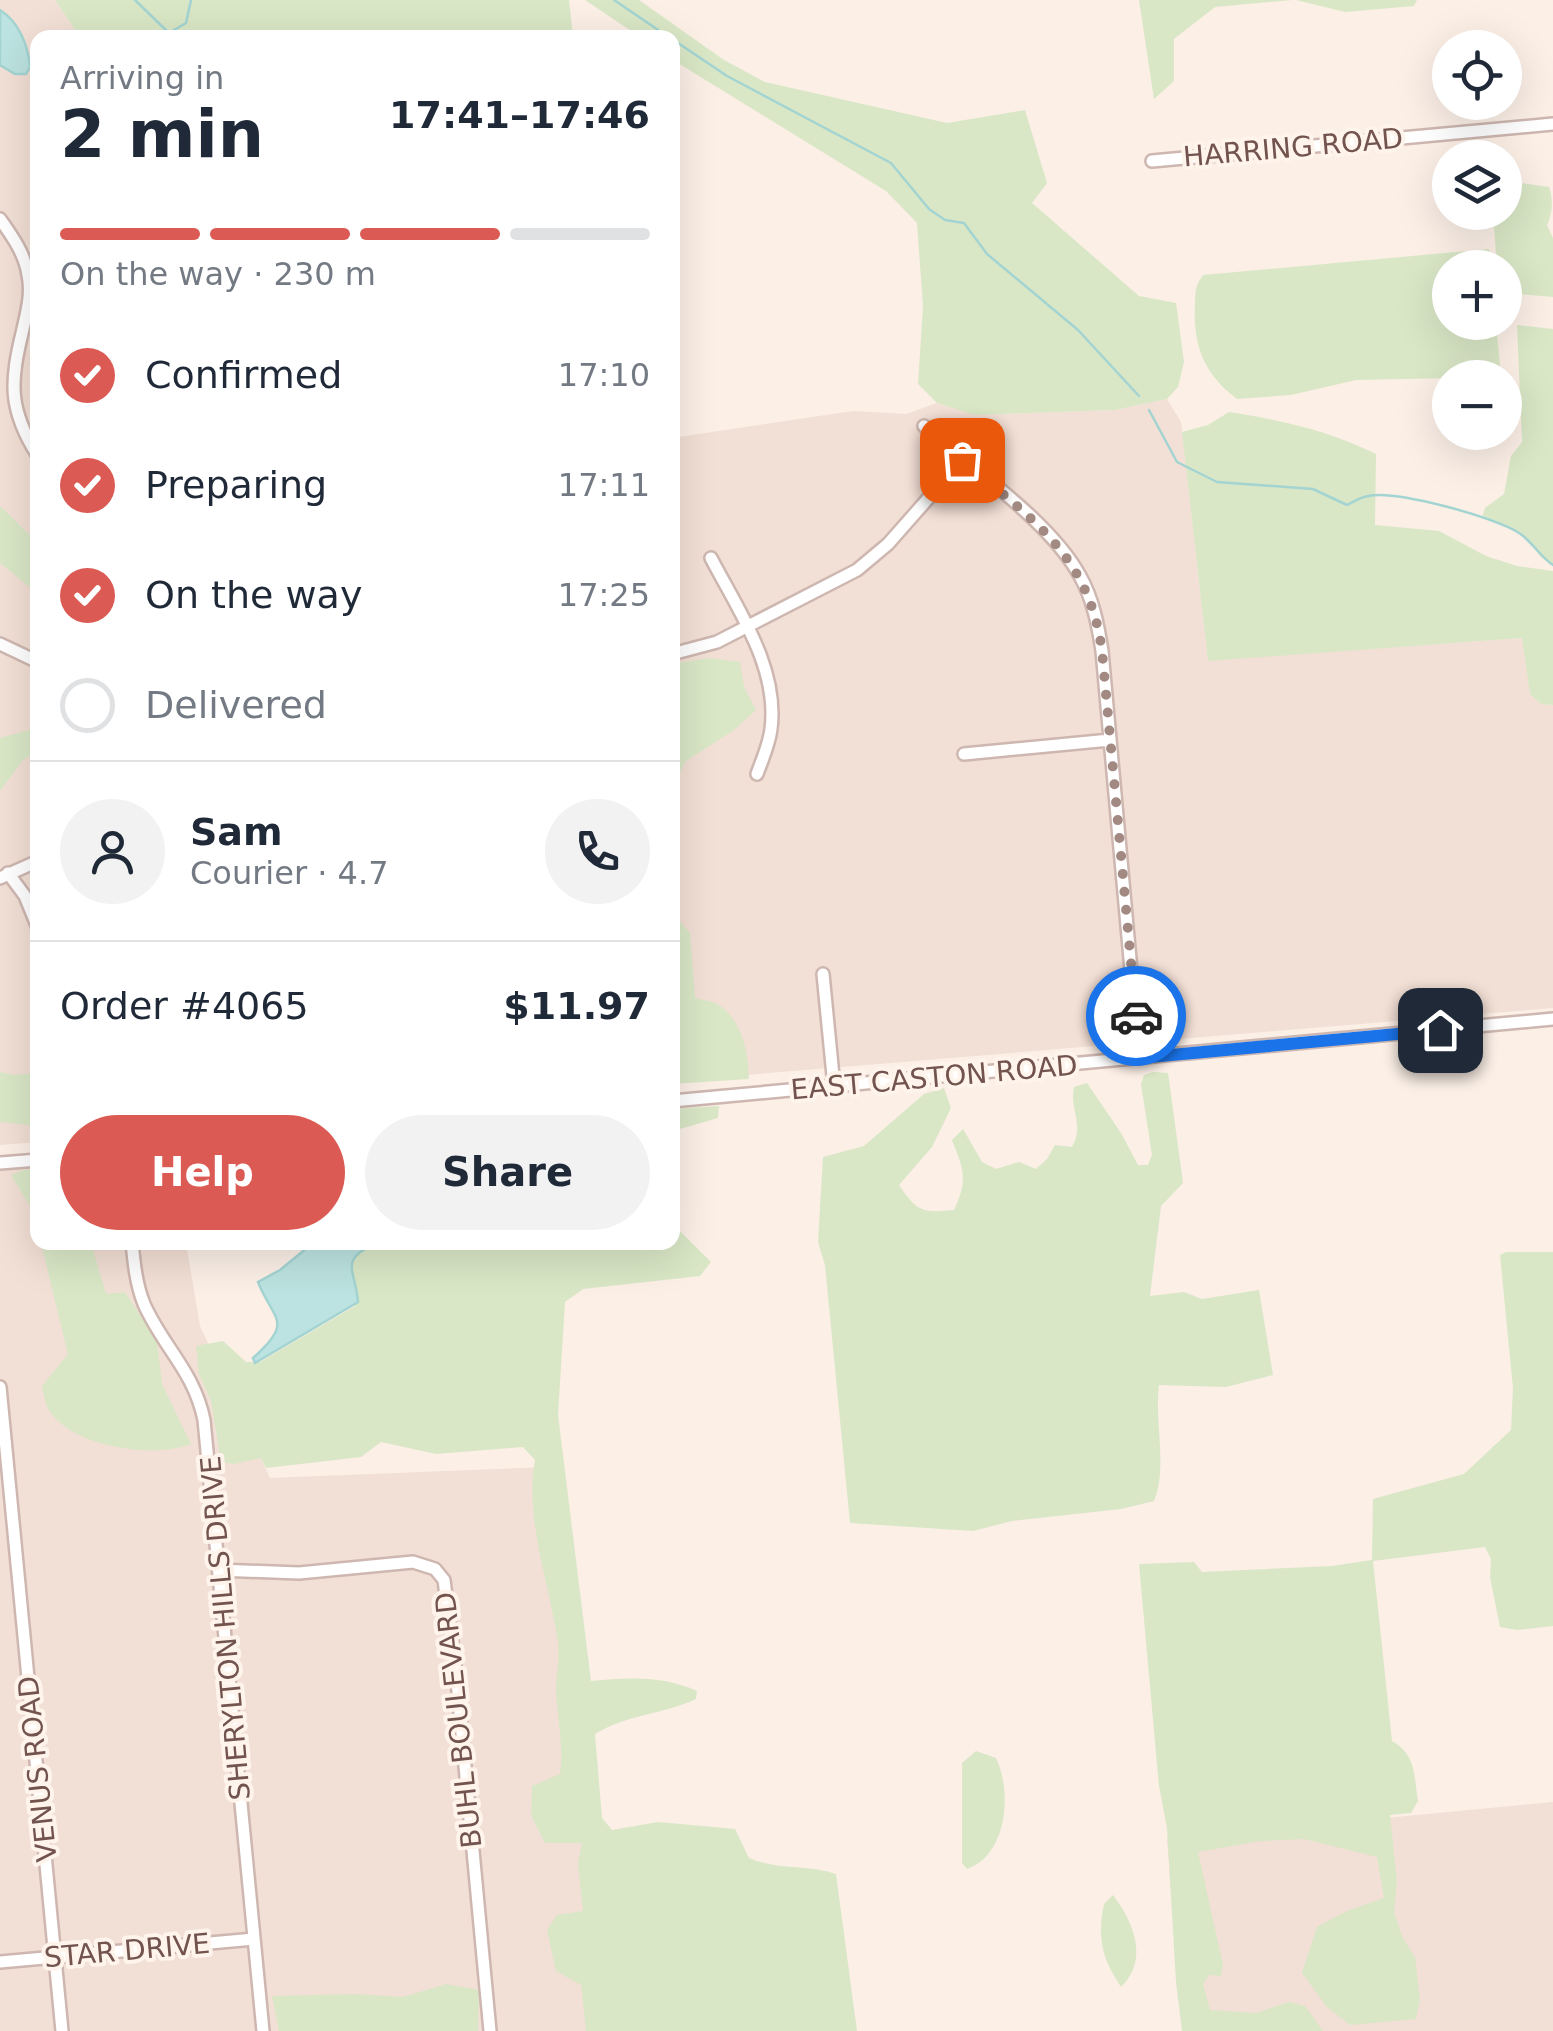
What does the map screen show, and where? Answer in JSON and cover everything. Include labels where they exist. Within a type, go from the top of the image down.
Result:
[{"type":"street","name":"HARRING ROAD","points":[[1152,160],[1553,124]]},
{"type":"street","points":[[0,219],[17,244],[28,271],[30,292],[14,367],[12,402],[30,444]]},
{"type":"street","points":[[924,426],[1048,535],[1082,578],[1090,598],[1100,637],[1139,1058]]},
{"type":"street","points":[[680,652],[717,642],[845,578],[870,561],[962,460]]},
{"type":"street","points":[[712,558],[767,674],[772,700],[769,741],[757,774]]},
{"type":"street","points":[[0,644],[30,658]]},
{"type":"street","points":[[964,754],[1110,740]]},
{"type":"street","points":[[30,865],[4,876],[25,896],[30,908]]},
{"type":"street","points":[[823,974],[834,1086]]},
{"type":"street","name":"EAST CASTON ROAD","points":[[680,1100],[1553,1019]]},
{"type":"street","points":[[0,1163],[30,1161]]},
{"type":"street","name":"SHERYLTON HILLS DRIVE","points":[[133,1250],[145,1306],[189,1375],[200,1400],[262,2031]]},
{"type":"street","name":"VENUS ROAD","points":[[0,1387],[62,2031]]},
{"type":"street","name":"BUHL BOULEVARD","points":[[219,1570],[299,1573],[413,1562],[427,1565],[444,1580],[490,2031]]},
{"type":"street","name":"STAR DRIVE","points":[[0,1962],[254,1939]]},
{"type":"shaded area","points":[[0,0],[55,0],[75,30],[30,30],[30,1143],[0,1145]]},
{"type":"shaded area","points":[[1167,399],[1181,422],[1208,660],[1523,638],[1530,694],[1541,704],[1553,705],[1553,1008],[680,1080],[680,437],[853,411],[906,414],[937,403],[976,415],[1115,410]]},
{"type":"shaded area","points":[[30,1161],[30,1250],[187,1250],[200,1326],[270,1478],[548,1467],[612,2031],[0,2031],[0,1164]]},
{"type":"shaded area","points":[[1553,1802],[1553,2031],[1182,2031],[1167,1839]]},
{"type":"green space","points":[[55,0],[569,0],[572,30],[75,30]]},
{"type":"green space","points":[[585,0],[639,0],[724,60],[765,82],[947,123],[1025,110],[1047,183],[1032,203],[1139,296],[1176,303],[1184,362],[1178,387],[1167,399],[1115,410],[975,415],[937,403],[918,384],[923,306],[917,223],[886,191],[680,64],[680,30],[630,30]]},
{"type":"green space","points":[[1139,0],[1292,0],[1215,7],[1174,39],[1174,81],[1154,99]]},
{"type":"green space","points":[[1296,0],[1417,0],[1414,6],[1345,12]]},
{"type":"green space","points":[[1522,183],[1549,187],[1552,206],[1547,225],[1553,238],[1553,297],[1522,294],[1522,250],[1496,250],[1494,230],[1522,230]]},
{"type":"green space","points":[[1432,254],[1432,340],[1498,340],[1499,360],[1432,360],[1432,378],[1356,380],[1291,395],[1237,399],[1216,380],[1199,346],[1196,289],[1203,275]]},
{"type":"green space","points":[[1522,326],[1553,329],[1553,565],[1521,533],[1482,518],[1485,508],[1504,494],[1511,456],[1516,450],[1522,450],[1522,360],[1518,360]]},
{"type":"green space","points":[[1229,412],[1304,427],[1376,454],[1375,525],[1439,531],[1486,556],[1553,571],[1553,705],[1541,704],[1530,694],[1522,638],[1208,661],[1182,432],[1208,425]]},
{"type":"green space","points":[[0,506],[30,535],[30,587],[0,563]]},
{"type":"green space","points":[[709,658],[740,662],[744,687],[756,710],[734,730],[686,761],[680,772],[680,663]]},
{"type":"green space","points":[[30,730],[30,756],[0,791],[0,738]]},
{"type":"green space","points":[[680,921],[690,933],[695,998],[719,1005],[734,1020],[745,1048],[749,1079],[680,1084]]},
{"type":"green space","points":[[0,1072],[30,1074],[30,1125],[0,1122]]},
{"type":"green space","points":[[1168,1073],[1183,1183],[1161,1206],[1150,1296],[1184,1292],[1202,1299],[1259,1290],[1273,1375],[1226,1387],[1159,1385],[1160,1473],[1154,1501],[1121,1509],[1012,1521],[973,1531],[850,1523],[825,1265],[818,1242],[823,1157],[864,1146],[924,1094],[944,1088],[951,1108],[932,1147],[899,1185],[922,1209],[954,1210],[963,1175],[952,1140],[963,1129],[982,1162],[996,1169],[1019,1162],[1036,1169],[1055,1145],[1072,1147],[1077,1131],[1074,1087],[1087,1083],[1138,1165],[1148,1165],[1152,1155],[1141,1084],[1144,1075]]},
{"type":"green space","points":[[719,1106],[718,1118],[680,1129],[680,1109]]},
{"type":"green space","points":[[30,1170],[30,1206],[11,1175]]},
{"type":"green space","points":[[680,1231],[711,1262],[700,1276],[583,1289],[565,1302],[558,1415],[591,1681],[657,1680],[697,1691],[696,1699],[595,1734],[602,1818],[612,1830],[658,1822],[735,1829],[749,1858],[836,1874],[857,2031],[586,2031],[581,1985],[556,1971],[547,1930],[557,1915],[583,1911],[578,1864],[582,1843],[545,1843],[531,1815],[532,1786],[560,1774],[561,1752],[556,1690],[559,1654],[535,1528],[535,1460],[523,1447],[436,1454],[381,1442],[361,1457],[266,1468],[261,1458],[234,1464],[221,1462],[211,1401],[199,1374],[196,1346],[223,1341],[246,1362],[260,1362],[355,1306],[352,1268],[364,1250],[680,1250]]},
{"type":"green space","points":[[43,1250],[93,1250],[106,1294],[125,1292],[157,1341],[162,1384],[191,1444],[136,1450],[94,1441],[60,1423],[49,1410],[42,1386],[68,1354]]},
{"type":"green space","points":[[1553,1252],[1553,1626],[1517,1630],[1500,1627],[1490,1577],[1491,1559],[1485,1547],[1373,1561],[1392,1741],[1410,1759],[1418,1801],[1411,1813],[1390,1815],[1397,1881],[1394,1913],[1415,1957],[1420,1999],[1416,2019],[1350,2025],[1327,2007],[1302,1973],[1317,1927],[1384,1898],[1377,1857],[1304,1839],[1260,1841],[1198,1852],[1223,1965],[1221,1976],[1209,1975],[1203,1984],[1210,2010],[1256,2013],[1289,2002],[1305,2006],[1323,2031],[1182,2031],[1167,1828],[1159,1786],[1139,1564],[1194,1562],[1202,1572],[1332,1566],[1372,1560],[1373,1499],[1464,1474],[1511,1430],[1513,1388],[1500,1255]]},
{"type":"green space","points":[[976,1751],[996,1758],[1005,1804],[1003,1821],[991,1850],[981,1862],[967,1869],[962,1863],[962,1763]]},
{"type":"green space","points":[[1113,1895],[1127,1917],[1135,1941],[1135,1965],[1121,1987],[1109,1967],[1101,1938],[1104,1904]]},
{"type":"green space","points":[[446,1984],[479,1990],[478,2031],[279,2031],[272,1996],[403,1997]]},
{"type":"water","points":[[0,10],[25,42],[30,67],[26,74],[15,74],[0,65]]},
{"type":"water","points":[[304,1250],[364,1250],[352,1267],[358,1302],[255,1363],[253,1358],[277,1328],[277,1320],[258,1282]]},
{"type":"waterway","points":[[135,0],[166,30]]},
{"type":"waterway","points":[[174,30],[186,23],[191,0]]},
{"type":"waterway","points":[[614,0],[658,30]]},
{"type":"waterway","points":[[680,44],[727,76],[891,163],[929,209],[945,220],[964,223],[987,254],[1078,330],[1139,396]]},
{"type":"waterway","points":[[1149,410],[1177,462],[1217,482],[1313,489],[1347,505],[1382,495],[1445,506],[1519,533],[1553,565]]},
{"type":"way so far","points":[[962,460],[1060,547],[1090,598],[1102,651],[1136,1016]]},
{"type":"route","points":[[1136,1016],[1139,1058],[1440,1030]]}]
